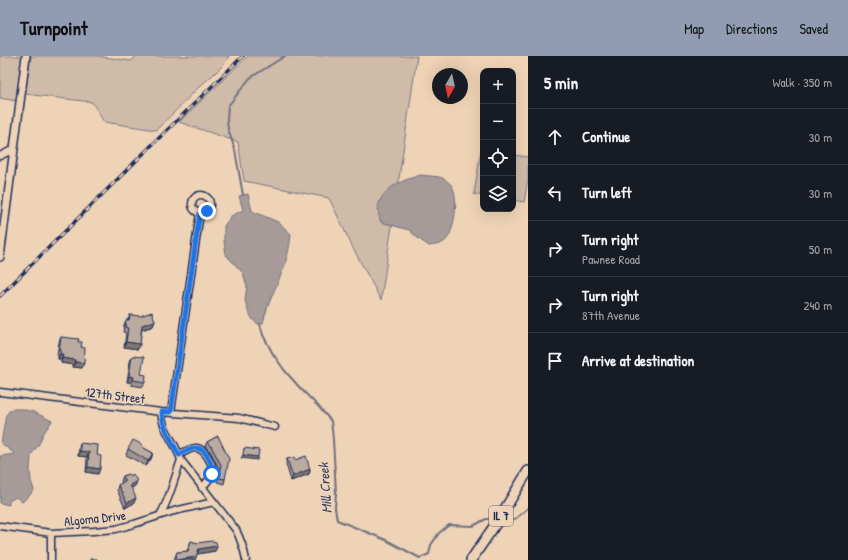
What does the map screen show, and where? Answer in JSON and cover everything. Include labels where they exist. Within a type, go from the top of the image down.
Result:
[{"type":"main road","name":"IL 7","points":[[471,560],[497,522],[528,471]]},
{"type":"street","points":[[0,257],[26,56]]},
{"type":"street","points":[[0,156],[14,148]]},
{"type":"street","points":[[171,412],[200,213]]},
{"type":"street","name":"127th Street","points":[[0,392],[162,412],[240,418],[275,428]]},
{"type":"street","points":[[162,412],[164,426],[180,457],[202,488],[236,530],[241,539],[246,560]]},
{"type":"street","points":[[160,515],[168,498],[180,457],[188,450],[196,448],[203,451],[213,469],[212,474],[202,488]]},
{"type":"street","name":"Algoma Drive","points":[[0,526],[50,533],[116,529],[174,511],[214,502]]},
{"type":"street","points":[[50,533],[51,560]]},
{"type":"shaded area","points":[[0,56],[23,56],[16,101],[0,98]]},
{"type":"shaded area","points":[[31,56],[97,56],[131,61],[137,56],[229,56],[220,68],[156,130],[104,122],[92,102],[25,94]]},
{"type":"shaded area","points":[[248,56],[417,56],[381,300],[353,248],[329,198],[244,181],[238,142],[179,122]]},
{"type":"shaded area","points":[[516,155],[528,157],[528,179],[524,202],[516,201]]},
{"type":"shaded area","points":[[480,156],[480,195],[474,194]]},
{"type":"shaded area","points":[[421,175],[438,177],[448,182],[454,191],[456,206],[454,222],[449,236],[442,243],[429,246],[409,230],[381,222],[378,212],[382,196],[388,190],[403,181]]},
{"type":"shaded area","points":[[248,194],[252,211],[278,222],[291,234],[287,259],[263,323],[258,324],[253,320],[248,311],[245,300],[247,286],[243,273],[226,255],[224,241],[224,226],[231,216],[243,210],[239,196]]},
{"type":"shaded area","points":[[11,409],[21,409],[34,412],[52,421],[31,455],[30,470],[34,490],[22,502],[16,497],[9,501],[9,505],[0,503],[0,456],[15,454],[1,443],[6,415]]},
{"type":"building","points":[[152,312],[155,321],[142,325],[140,344],[126,342],[128,328],[125,327],[126,320],[129,320],[130,315],[140,316]]},
{"type":"building","points":[[61,337],[79,339],[78,342],[82,342],[81,347],[85,348],[84,363],[62,358],[63,354],[60,354],[59,350]]},
{"type":"building","points":[[132,356],[144,357],[141,374],[146,375],[145,382],[133,380],[134,377],[129,376]]},
{"type":"building","points":[[218,436],[229,459],[225,479],[218,478],[221,465],[211,446],[207,442]]},
{"type":"building","points":[[133,440],[143,445],[142,447],[153,453],[148,461],[128,449]]},
{"type":"building","points":[[80,443],[98,445],[97,455],[101,456],[100,469],[88,467],[89,452],[80,451]]},
{"type":"building","points":[[244,448],[259,450],[258,457],[243,455]]},
{"type":"building","points":[[306,456],[310,469],[293,476],[287,459],[294,457],[295,460]]},
{"type":"building","points":[[128,474],[130,476],[133,474],[137,481],[130,485],[136,498],[127,503],[118,485],[125,481],[123,476]]},
{"type":"building","points":[[191,541],[197,543],[212,541],[216,542],[217,546],[199,549],[196,557],[177,560],[177,552],[188,551]]},
{"type":"waterway","points":[[243,195],[235,150],[228,129],[228,106],[250,78],[285,56]]},
{"type":"waterway","name":"Mill Creek","points":[[260,324],[263,335],[273,354],[285,371],[331,421],[336,493],[335,508],[337,520],[386,540],[420,558],[429,554],[431,545],[439,533],[449,525],[473,526],[486,519],[489,519]]},
{"type":"waterway","name":"Mill Creek","points":[[513,520],[528,508]]},
{"type":"railway","points":[[0,296],[243,56]]},
{"type":"route","points":[[207,211],[200,213],[171,412],[162,412],[162,419],[179,455],[196,448],[203,451],[213,469],[212,474]]}]
